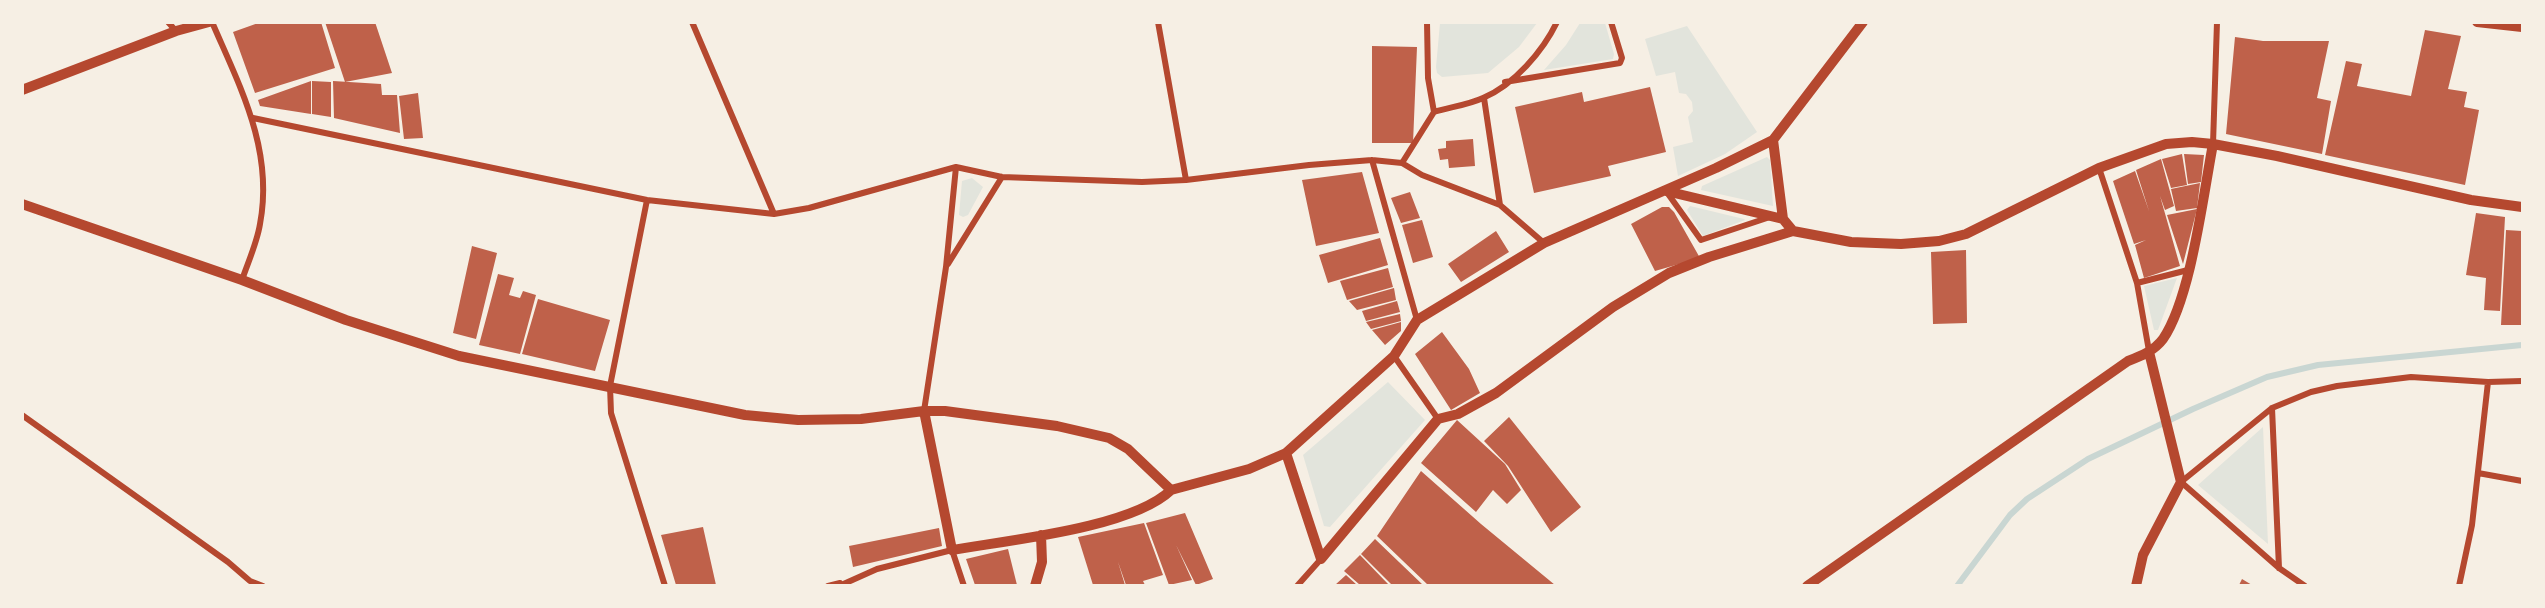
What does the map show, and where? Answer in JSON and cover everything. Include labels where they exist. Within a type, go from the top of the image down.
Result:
[{"type":"street","points":[[22,90],[172,27],[210,22],[253,118],[263,175],[260,226],[242,280]]},
{"type":"street","points":[[1158,22],[1186,180]]},
{"type":"street","points":[[1402,163],[1434,112],[1428,78],[1427,22]]},
{"type":"street","points":[[1434,112],[1484,98],[1525,69],[1545,44],[1557,22]]},
{"type":"street","points":[[1505,82],[1620,63],[1622,58],[1611,22]]},
{"type":"street","points":[[828,585],[840,584],[877,569],[952,550],[1041,535],[1132,514],[1159,502],[1171,490],[1250,469],[1286,453],[1394,356],[1417,320],[1544,243],[1665,191],[1773,140],[1863,22]]},
{"type":"street","points":[[1808,585],[2128,361],[2149,352],[2162,341],[2169,328],[2188,270],[2213,144],[2217,22]]},
{"type":"street","points":[[2476,22],[2523,27]]},
{"type":"street","points":[[693,23],[774,214]]},
{"type":"street","points":[[1484,98],[1500,205]]},
{"type":"street","points":[[253,118],[647,200],[774,214],[809,208],[956,167],[1002,177],[1119,182],[1186,180],[1372,160],[1402,163],[1422,175],[1500,205],[1544,243]]},
{"type":"street","points":[[1773,140],[1778,218]]},
{"type":"street","points":[[1297,585],[1306,582],[1321,559],[1438,419],[1458,414],[1496,393],[1526,373],[1588,323],[1669,273],[1709,257],[1793,231],[1851,242],[1901,244],[1939,242],[1966,234],[2099,168],[2166,144],[2192,142],[2277,156],[2471,200],[2523,207]]},
{"type":"street","points":[[1372,160],[1417,320]]},
{"type":"street","points":[[956,167],[946,267],[924,411],[952,550],[964,585]]},
{"type":"street","points":[[2099,168],[2138,283],[2149,352],[2181,482],[2279,568],[2305,585]]},
{"type":"street","points":[[946,267],[1002,177]]},
{"type":"street","points":[[1665,191],[1778,218],[1793,231]]},
{"type":"street","points":[[1665,191],[1701,240],[1778,218]]},
{"type":"street","points":[[647,200],[610,386],[611,413],[665,585]]},
{"type":"street","points":[[22,204],[242,280],[409,342],[512,368],[769,418],[861,419],[924,411],[974,414],[1057,426],[1108,438],[1128,449],[1171,490]]},
{"type":"street","points":[[2138,283],[2188,270]]},
{"type":"street","points":[[1394,356],[1438,419]]},
{"type":"street","points":[[2136,585],[2144,555],[2181,482],[2272,408],[2312,392],[2383,379],[2433,377],[2488,382],[2523,381]]},
{"type":"street","points":[[2459,585],[2472,525],[2488,382]]},
{"type":"street","points":[[2272,408],[2279,568]]},
{"type":"street","points":[[22,415],[228,562],[249,583],[264,585]]},
{"type":"street","points":[[1286,453],[1321,559]]},
{"type":"street","points":[[2478,473],[2523,481]]},
{"type":"street","points":[[1038,583],[1043,548],[1041,535]]},
{"type":"shaded area","points":[[1440,22],[1537,23],[1519,47],[1488,73],[1442,77],[1437,73],[1436,67]]},
{"type":"shaded area","points":[[1580,23],[1605,23],[1614,54],[1613,59],[1544,70],[1566,45]]},
{"type":"shaded area","points":[[1687,26],[1757,132],[1725,154],[1678,176],[1673,147],[1693,142],[1688,117],[1693,111],[1692,102],[1686,94],[1679,93],[1675,72],[1656,76],[1645,39]]},
{"type":"shaded area","points":[[1767,157],[1770,160],[1773,206],[1701,190],[1702,186]]},
{"type":"shaded area","points":[[972,178],[983,187],[968,215],[963,217],[959,215],[962,181]]},
{"type":"shaded area","points":[[1690,206],[1745,220],[1703,236],[1687,210]]},
{"type":"shaded area","points":[[2177,278],[2158,330],[2154,330],[2144,286]]},
{"type":"shaded area","points":[[1388,382],[1425,420],[1330,527],[1324,526],[1303,455]]},
{"type":"shaded area","points":[[2263,427],[2268,544],[2198,485]]},
{"type":"building","points":[[261,22],[321,22],[335,68],[255,93],[233,32]]},
{"type":"building","points":[[325,22],[375,22],[392,73],[345,82]]},
{"type":"building","points":[[2425,30],[2461,36],[2448,89],[2467,92],[2464,107],[2479,110],[2465,185],[2325,155],[2346,61],[2362,64],[2357,86],[2411,96]]},
{"type":"building","points":[[2235,37],[2263,41],[2329,41],[2317,98],[2331,101],[2322,154],[2226,134]]},
{"type":"building","points":[[1372,46],[1417,47],[1413,143],[1372,143]]},
{"type":"building","points":[[311,81],[311,114],[260,106],[258,100]]},
{"type":"building","points":[[312,81],[331,82],[331,117],[312,114]]},
{"type":"building","points":[[333,81],[381,84],[382,95],[397,95],[400,133],[334,118]]},
{"type":"building","points":[[1650,87],[1666,152],[1608,166],[1611,176],[1534,193],[1515,107],[1582,92],[1584,102]]},
{"type":"building","points":[[418,93],[423,138],[404,139],[399,96]]},
{"type":"building","points":[[1473,139],[1475,166],[1449,168],[1448,159],[1440,160],[1438,149],[1446,148],[1446,141]]},
{"type":"building","points":[[2182,154],[2187,185],[2171,188],[2162,159]]},
{"type":"building","points":[[2184,154],[2204,155],[2201,182],[2188,184]]},
{"type":"building","points":[[2161,159],[2174,206],[2165,210],[2160,196],[2180,266],[2144,278],[2135,245],[2146,240],[2134,244],[2113,181],[2135,171],[2149,211],[2136,170]]},
{"type":"building","points":[[1362,172],[1379,233],[1316,246],[1302,180]]},
{"type":"building","points":[[2200,183],[2197,208],[2176,211],[2171,189]]},
{"type":"building","points":[[1410,192],[1420,218],[1401,223],[1391,198]]},
{"type":"building","points":[[1662,207],[1669,207],[1674,212],[1700,258],[1655,271],[1631,224]]},
{"type":"building","points":[[2197,209],[2183,264],[2167,215]]},
{"type":"building","points":[[2476,213],[2505,217],[2500,311],[2484,310],[2486,278],[2466,275]]},
{"type":"building","points":[[1422,220],[1433,257],[1413,263],[1402,225]]},
{"type":"building","points":[[2506,230],[2522,231],[2522,325],[2501,325]]},
{"type":"building","points":[[1496,231],[1509,252],[1461,282],[1448,264]]},
{"type":"building","points":[[1380,238],[1388,265],[1328,283],[1319,255]]},
{"type":"building","points":[[472,246],[497,253],[476,339],[453,333]]},
{"type":"building","points":[[1966,250],[1967,323],[1933,324],[1931,252]]},
{"type":"building","points":[[1388,268],[1393,287],[1347,300],[1340,281]]},
{"type":"building","points":[[498,274],[514,278],[509,295],[520,298],[523,291],[536,295],[520,354],[479,345]]},
{"type":"building","points":[[1394,288],[1396,300],[1357,310],[1349,301]]},
{"type":"building","points":[[538,299],[610,320],[595,371],[522,354]]},
{"type":"building","points":[[1397,301],[1400,312],[1366,321],[1362,311]]},
{"type":"building","points":[[1400,314],[1401,321],[1371,329],[1366,322]]},
{"type":"building","points":[[1401,322],[1401,331],[1385,345],[1372,330]]},
{"type":"building","points":[[1442,332],[1469,369],[1480,393],[1451,410],[1415,354]]},
{"type":"building","points":[[1509,417],[1581,507],[1551,532],[1508,466],[1484,441]]},
{"type":"building","points":[[1457,420],[1505,464],[1521,490],[1507,504],[1493,490],[1476,512],[1421,463]]},
{"type":"building","points":[[1421,471],[1555,585],[1428,585],[1377,536]]},
{"type":"building","points":[[1185,513],[1213,579],[1196,585],[1176,545],[1192,580],[1169,585],[1146,523]]},
{"type":"building","points":[[1144,523],[1163,575],[1143,581],[1145,585],[1126,585],[1118,562],[1125,585],[1093,585],[1078,537]]},
{"type":"building","points":[[703,527],[716,585],[676,585],[661,535]]},
{"type":"building","points":[[939,528],[942,546],[853,567],[849,546]]},
{"type":"building","points":[[1375,539],[1423,585],[1392,585],[1361,554]]},
{"type":"building","points":[[1008,549],[1017,585],[975,585],[966,559]]},
{"type":"building","points":[[1360,555],[1389,585],[1360,585],[1344,571]]},
{"type":"building","points":[[1346,575],[1357,585],[1335,585]]},
{"type":"building","points":[[2242,579],[2252,585],[2239,585]]},
{"type":"waterway","points":[[1957,586],[2010,515],[2027,499],[2088,459],[2267,377],[2318,365],[2522,345]]}]
